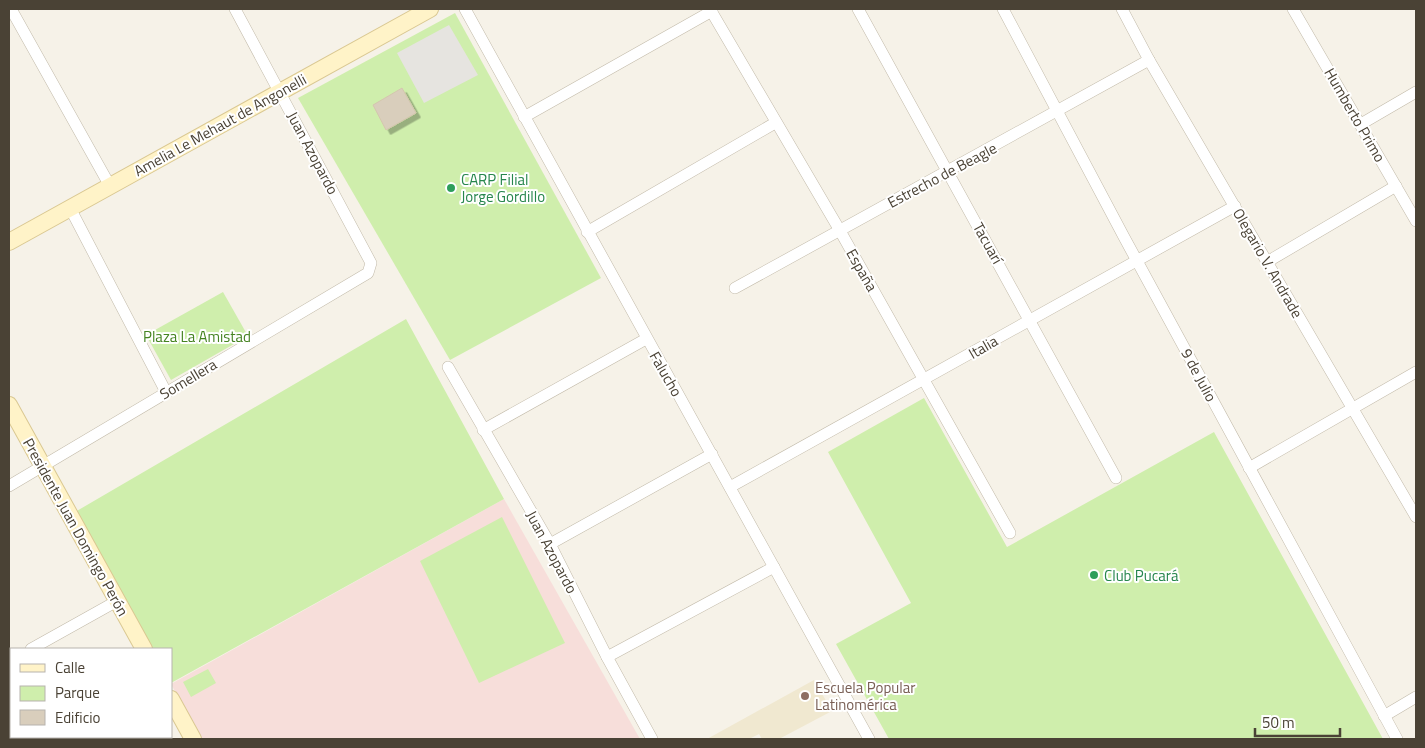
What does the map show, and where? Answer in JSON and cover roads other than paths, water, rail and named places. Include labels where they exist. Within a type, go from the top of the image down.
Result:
[{"type":"street","points":[[11,9],[110,186]]},
{"type":"street","name":"Juan Azopardo","points":[[235,9],[371,263],[368,273]]},
{"type":"street","name":"Amelia Le Mehaut de Angonelli","points":[[9,242],[430,9]]},
{"type":"street","name":"Falucho","points":[[465,9],[646,339],[870,739]]},
{"type":"street","name":"Tacuarí","points":[[858,9],[1116,478]]},
{"type":"street","name":"9 de Julio","points":[[1003,9],[1249,468],[1397,739]]},
{"type":"street","name":"Olegario V. Andrade","points":[[1122,9],[1149,60],[1416,517]]},
{"type":"street","name":"Humberto Primo","points":[[1293,9],[1416,221]]},
{"type":"street","points":[[524,117],[711,10]]},
{"type":"street","name":"España","points":[[711,10],[775,123],[839,229],[1010,533]]},
{"type":"street","name":"Estrecho de Beagle","points":[[735,288],[839,229],[1058,112],[1149,60]]},
{"type":"street","points":[[1360,124],[1416,92]]},
{"type":"street","points":[[587,232],[775,123]]},
{"type":"street","points":[[1267,262],[1396,186]]},
{"type":"street","name":"Italia","points":[[730,487],[1236,206]]},
{"type":"street","points":[[70,208],[166,392]]},
{"type":"street","name":"Somellera","points":[[9,486],[44,467],[166,392],[368,273]]},
{"type":"street","points":[[483,430],[646,339]]},
{"type":"street","name":"Juan Azopardo","points":[[448,368],[550,544],[606,657],[652,739]]},
{"type":"street","points":[[1249,468],[1416,372]]},
{"type":"street","name":"Presidente Juan Domingo Perón","points":[[9,405],[143,648]]},
{"type":"street","points":[[550,544],[712,454]]},
{"type":"street","points":[[606,657],[774,567]]},
{"type":"street","points":[[33,648],[118,601]]},
{"type":"street","points":[[1384,716],[1416,698]]},
{"type":"street","points":[[172,701],[192,739]]},
{"type":"place","name":"CARP Filial Jorge Gordillo","points":[[451,188]]},
{"type":"place","name":"Club Pucará","points":[[1094,575]]},
{"type":"place","name":"Escuela Popular Latinomérica","points":[[805,696]]},
{"type":"park label","name":"Plaza La Amistad","points":[[197,336]]}]
